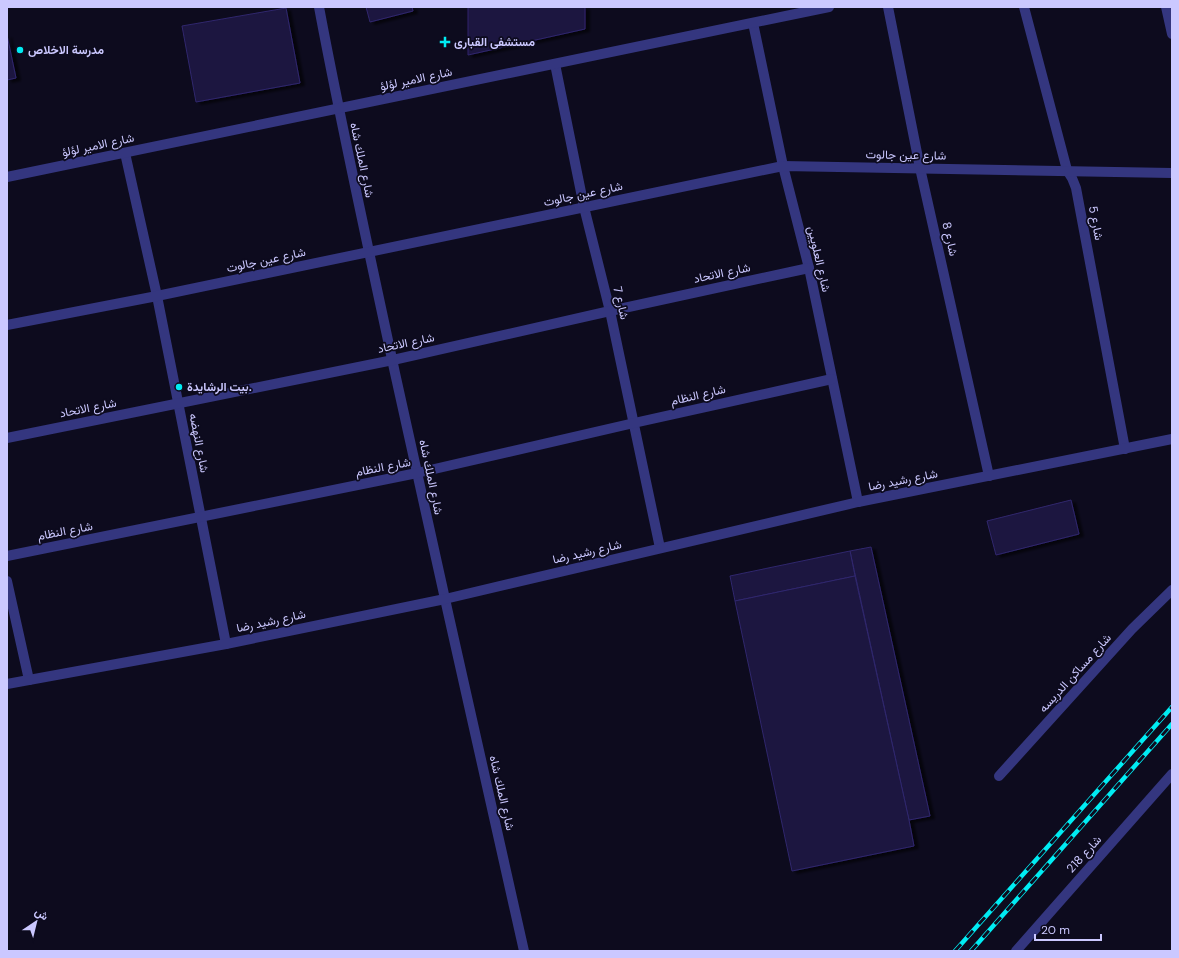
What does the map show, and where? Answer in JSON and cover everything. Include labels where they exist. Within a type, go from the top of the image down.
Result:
[{"type":"street","name":"شارع الملك شاه","points":[[319,7],[338,109],[369,252],[524,951]]},
{"type":"street","name":"شارع الامير لؤلؤ","points":[[7,177],[829,7]]},
{"type":"street","name":"شارع 8","points":[[888,7],[920,168],[989,476]]},
{"type":"street","name":"شارع 5","points":[[1024,7],[1067,170],[1076,188],[1125,449]]},
{"type":"street","points":[[1166,7],[1172,34]]},
{"type":"street","name":"شارع العلويين","points":[[753,23],[783,166],[809,268],[858,502]]},
{"type":"street","name":"شارع 7","points":[[555,64],[584,207],[610,311],[660,548]]},
{"type":"street","name":"شارع النهضه","points":[[125,153],[157,296],[226,644]]},
{"type":"street","name":"شارع عين جالوت","points":[[7,325],[157,296],[783,166],[1172,173]]},
{"type":"street","name":"شارع الاتحاد","points":[[7,438],[393,360],[809,268]]},
{"type":"street","name":"شارع النظام","points":[[7,556],[417,473],[832,379]]},
{"type":"street","name":"شارع رشيد رضا","points":[[7,684],[226,644],[445,599],[858,502],[1172,439]]},
{"type":"street","points":[[7,581],[29,680]]},
{"type":"street","name":"شارع مساكن الدريسه","points":[[998,776],[1132,629],[1172,590]]},
{"type":"street","name":"شارع 218","points":[[1016,951],[1172,774]]},
{"type":"building","points":[[366,7],[412,7],[413,11],[370,22]]},
{"type":"building","points":[[468,7],[585,7],[585,29],[468,55]]},
{"type":"building","points":[[286,8],[300,83],[196,102],[182,26]]},
{"type":"building","points":[[7,35],[16,78],[7,80]]},
{"type":"building","points":[[1071,500],[1079,534],[996,555],[987,521]]},
{"type":"building","points":[[871,547],[930,816],[909,820],[850,551]]},
{"type":"building","points":[[850,551],[855,576],[735,601],[730,576]]},
{"type":"building","points":[[855,576],[914,846],[792,871],[735,601]]},
{"type":"railway","points":[[955,951],[1172,707]]},
{"type":"railway","points":[[971,951],[1172,724]]},
{"type":"place","name":"مستشفى القبارى","points":[[445,42]]},
{"type":"place","name":"مدرسة الاخلاص","points":[[20,50]]},
{"type":"place","name":"بيت الرشايدة.","points":[[179,387]]}]
